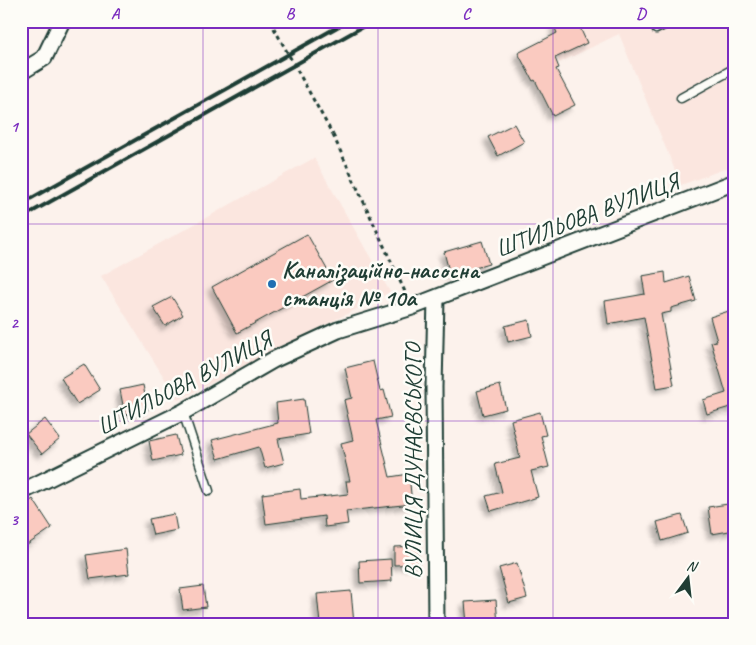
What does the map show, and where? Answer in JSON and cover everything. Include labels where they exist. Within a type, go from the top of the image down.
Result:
[{"type":"street","points":[[21,72],[44,58],[62,21]]},
{"type":"street","name":"ШТИЛЬОВА ВУЛИЦЯ","points":[[21,492],[183,412],[273,360],[338,330],[412,307],[735,182]]},
{"type":"street","name":"ВУЛИЦЯ ДУНАЄВСЬКОГО","points":[[436,298],[434,387],[436,624]]},
{"type":"lane","points":[[656,29],[672,21]]},
{"type":"lane","points":[[681,98],[735,68]]},
{"type":"lane","points":[[183,412],[209,491]]},
{"type":"path","points":[[270,21],[333,135],[412,307]]},
{"type":"shaded area","points":[[551,21],[735,21],[735,165],[681,185],[619,34],[559,63]]},
{"type":"shaded area","name":"Каналізаційно-насосна станція № 10а","points":[[314,158],[390,292],[178,400],[101,276]]},
{"type":"building","points":[[563,21],[577,21],[587,43],[555,58],[559,68],[556,69],[575,105],[553,116],[535,80],[533,81],[518,53],[557,33],[554,26]]},
{"type":"building","points":[[514,124],[524,142],[498,156],[488,137]]},
{"type":"building","name":"Каналізаційно-насосна станція № 10а","points":[[307,234],[333,280],[237,333],[212,287]]},
{"type":"building","points":[[482,241],[489,264],[450,275],[444,252]]},
{"type":"building","points":[[665,272],[666,283],[689,276],[696,301],[671,308],[671,312],[661,314],[674,385],[657,388],[644,317],[608,324],[605,301],[645,294],[642,276]]},
{"type":"building","points":[[172,297],[183,315],[165,326],[153,307]]},
{"type":"building","points":[[735,309],[735,409],[730,407],[707,414],[703,400],[726,393],[711,342],[717,341],[710,317]]},
{"type":"building","points":[[529,320],[532,336],[508,342],[505,326]]},
{"type":"building","points":[[373,361],[380,391],[384,390],[391,417],[376,420],[390,477],[409,474],[412,504],[346,511],[348,524],[325,527],[324,516],[266,524],[262,494],[300,489],[301,499],[348,494],[346,481],[350,481],[341,443],[353,440],[344,400],[352,398],[345,368]]},
{"type":"building","points":[[84,364],[100,390],[77,404],[61,378]]},
{"type":"building","points":[[143,385],[148,410],[125,415],[120,390]]},
{"type":"building","points":[[500,385],[506,409],[483,415],[477,391]]},
{"type":"building","points":[[304,399],[309,434],[278,439],[284,463],[265,468],[259,447],[218,459],[212,440],[278,423],[276,403]]},
{"type":"building","points":[[540,412],[546,435],[541,436],[549,467],[531,471],[538,497],[491,511],[486,496],[502,492],[495,464],[520,458],[511,420]]},
{"type":"building","points":[[45,419],[60,439],[42,454],[26,434]]},
{"type":"building","points":[[176,435],[181,455],[153,461],[149,441]]},
{"type":"building","points":[[33,499],[52,528],[21,549],[21,507]]},
{"type":"building","points":[[735,503],[735,530],[712,534],[708,507]]},
{"type":"building","points":[[174,514],[177,530],[153,535],[149,519]]},
{"type":"building","points":[[682,515],[688,533],[662,541],[657,522]]},
{"type":"building","points":[[419,546],[419,564],[394,565],[394,547]]},
{"type":"building","points":[[126,549],[129,574],[90,579],[86,555]]},
{"type":"building","points":[[391,559],[392,581],[360,583],[359,561]]},
{"type":"building","points":[[517,563],[527,598],[509,603],[499,568]]},
{"type":"building","points":[[203,586],[206,607],[183,610],[180,589]]},
{"type":"building","points":[[351,591],[354,624],[320,624],[317,594]]},
{"type":"building","points":[[496,600],[498,624],[467,624],[465,602]]},
{"type":"railway","points":[[21,204],[348,21]]},
{"type":"railway","points":[[21,218],[373,21]]},
{"type":"place","name":"Каналізаційно-насосна станція № 10а","points":[[272,284]]}]
